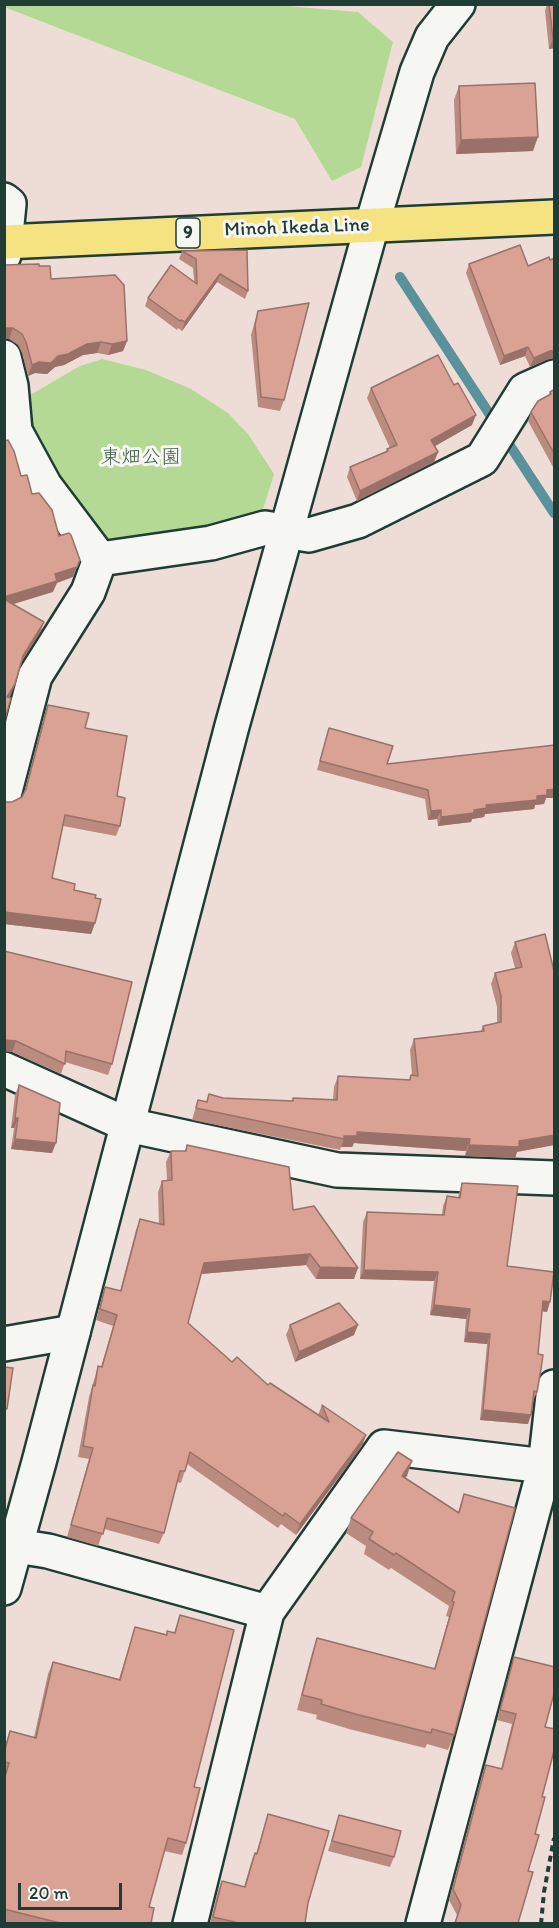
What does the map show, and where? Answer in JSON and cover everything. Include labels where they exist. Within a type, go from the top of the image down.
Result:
[{"type":"main road","name":"Minoh Ikeda Line","points":[[5,246],[555,217]]},
{"type":"street","points":[[4,1588],[10,1545],[73,1332],[232,726],[372,225],[417,72],[432,37],[458,4]]},
{"type":"street","points":[[4,200],[9,204],[5,246]]},
{"type":"street","points":[[4,357],[11,386],[10,431],[45,486],[100,559]]},
{"type":"street","points":[[100,559],[211,543],[265,528],[309,535],[358,521],[482,459],[525,390],[555,377]]},
{"type":"street","points":[[4,795],[34,676],[88,592],[100,559]]},
{"type":"street","points":[[4,1069],[128,1125],[337,1170],[555,1179]]},
{"type":"street","points":[[4,1344],[73,1332]]},
{"type":"street","points":[[423,1923],[544,1466],[555,1387]]},
{"type":"street","points":[[190,1923],[267,1612],[384,1447],[544,1466]]},
{"type":"street","points":[[10,1545],[48,1551],[267,1612]]},
{"type":"path","points":[[541,1923],[544,1892],[555,1838]]},
{"type":"green space","points":[[5,4],[273,5],[358,12],[393,42],[361,167],[332,181],[295,119],[4,7]]},
{"type":"green space","name":"東畑公園","points":[[102,359],[146,370],[191,389],[228,413],[248,434],[274,474],[259,522],[105,544],[71,505],[28,428],[25,398],[80,366]]},
{"type":"building","points":[[549,4],[555,4],[555,38],[553,39]]},
{"type":"building","points":[[535,83],[538,137],[461,140],[459,86]]},
{"type":"building","points":[[520,245],[528,266],[549,257],[550,260],[555,258],[555,350],[534,358],[528,347],[504,356],[469,264]]},
{"type":"building","points":[[247,250],[248,291],[220,274],[185,322],[180,321],[148,298],[171,265],[197,284],[196,259],[182,251]]},
{"type":"building","points":[[39,264],[39,266],[50,266],[51,279],[115,275],[124,285],[127,341],[112,344],[101,342],[87,344],[68,354],[58,356],[51,363],[39,362],[32,365],[22,334],[13,328],[4,328],[4,265]]},
{"type":"building","points":[[309,303],[284,400],[261,397],[255,325],[258,311]]},
{"type":"building","points":[[438,355],[454,385],[458,383],[476,415],[431,440],[438,452],[360,491],[350,467],[397,445],[371,388]]},
{"type":"building","points":[[555,389],[555,455],[531,412],[538,401]]},
{"type":"building","points":[[8,440],[14,451],[21,476],[27,475],[32,494],[39,493],[52,510],[59,536],[69,533],[71,535],[80,560],[77,567],[55,574],[57,581],[4,597],[4,441]]},
{"type":"building","points":[[4,599],[44,622],[23,656],[15,684],[7,697],[11,698],[4,723]]},
{"type":"building","points":[[48,705],[89,713],[85,728],[127,736],[117,796],[125,798],[120,826],[65,815],[52,878],[75,884],[74,890],[96,895],[95,898],[101,899],[95,923],[4,912],[4,802],[12,802],[22,797],[26,789]]},
{"type":"building","points":[[329,728],[393,746],[387,764],[555,745],[555,789],[547,790],[547,795],[537,796],[537,800],[486,805],[487,808],[474,810],[474,813],[441,817],[441,810],[431,811],[428,790],[320,761]]},
{"type":"building","points":[[545,934],[555,975],[555,1135],[519,1141],[519,1147],[469,1145],[470,1139],[357,1132],[357,1136],[344,1136],[344,1139],[196,1108],[198,1100],[207,1102],[209,1094],[223,1098],[337,1100],[338,1076],[410,1080],[411,1075],[418,1076],[414,1039],[484,1031],[483,1026],[501,1022],[501,996],[495,973],[522,967],[515,942]]},
{"type":"building","points":[[4,951],[132,982],[112,1064],[66,1051],[65,1064],[16,1041],[4,1040]]},
{"type":"building","points":[[19,1085],[60,1103],[56,1143],[15,1139]]},
{"type":"building","points":[[187,1145],[289,1167],[293,1210],[314,1206],[358,1268],[320,1267],[310,1254],[204,1263],[188,1323],[232,1362],[237,1357],[268,1385],[270,1383],[329,1422],[322,1405],[366,1435],[300,1524],[285,1513],[283,1516],[190,1452],[185,1471],[180,1471],[164,1533],[107,1518],[103,1534],[71,1525],[93,1448],[83,1446],[93,1385],[95,1386],[98,1366],[102,1367],[117,1315],[100,1309],[105,1287],[121,1291],[140,1219],[164,1225],[162,1181],[172,1180],[171,1151],[186,1151]]},
{"type":"building","points":[[462,1183],[518,1186],[507,1266],[554,1272],[550,1302],[543,1301],[538,1354],[543,1355],[531,1415],[483,1410],[490,1334],[467,1332],[470,1309],[434,1305],[438,1272],[364,1270],[367,1212],[444,1215],[447,1196],[460,1198]]},
{"type":"building","points":[[339,1303],[358,1325],[299,1352],[290,1325]]},
{"type":"building","points":[[4,1367],[13,1368],[7,1409],[4,1409]]},
{"type":"building","points":[[398,1452],[412,1461],[402,1476],[459,1513],[464,1494],[515,1508],[454,1735],[432,1729],[431,1733],[355,1714],[321,1704],[322,1700],[302,1695],[317,1638],[435,1669],[455,1592],[396,1553],[394,1555],[369,1539],[373,1532],[351,1518]]},
{"type":"building","points":[[180,1615],[234,1630],[194,1787],[200,1788],[186,1843],[168,1838],[149,1907],[154,1908],[151,1923],[60,1923],[4,1909],[4,1780],[9,1763],[4,1762],[4,1753],[10,1731],[36,1738],[53,1662],[120,1680],[135,1627],[167,1635],[167,1631],[175,1633]]},
{"type":"building","points":[[514,1657],[555,1667],[555,1690],[545,1727],[555,1729],[555,1747],[535,1834],[539,1835],[528,1871],[533,1872],[518,1923],[455,1923],[461,1905],[453,1889],[486,1765],[502,1769],[516,1714],[500,1710]]},
{"type":"building","points":[[268,1814],[329,1831],[308,1903],[305,1923],[235,1923],[213,1917],[222,1881],[245,1887]]},
{"type":"building","points":[[339,1815],[401,1831],[394,1857],[332,1841]]},
{"type":"waterway","points":[[400,277],[554,513]]}]
